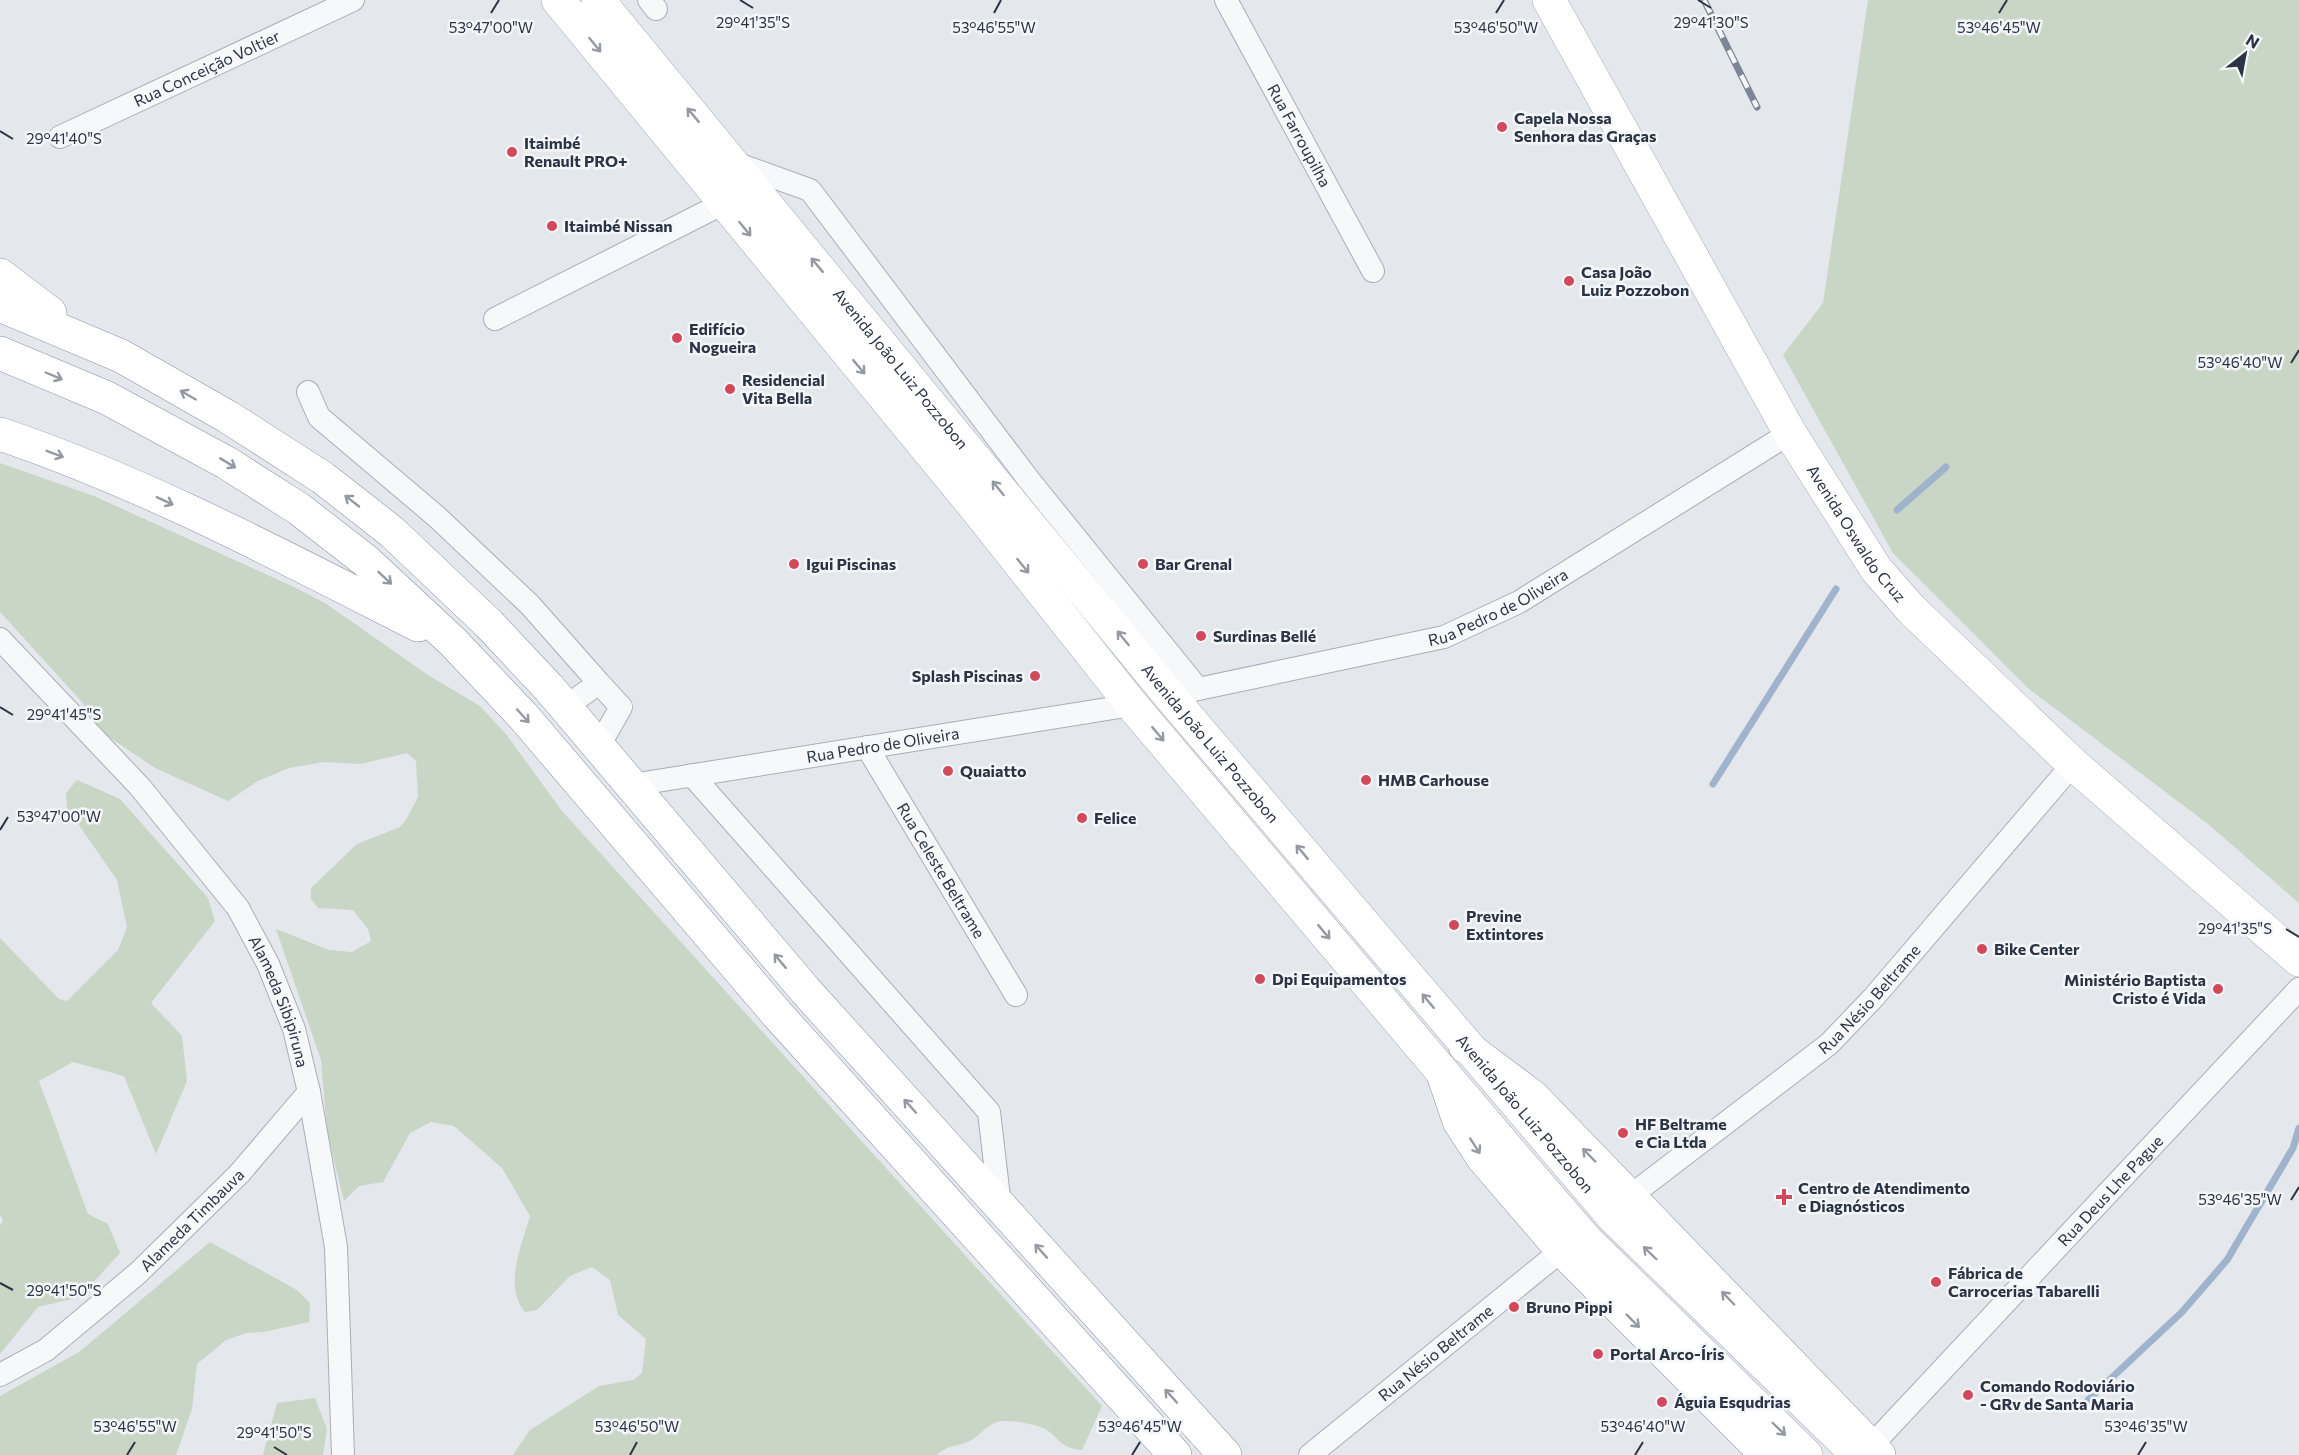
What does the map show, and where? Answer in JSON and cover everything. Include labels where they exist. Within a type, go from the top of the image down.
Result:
[{"type":"main road","name":"Avenida João Luiz Pozzobon","points":[[558,0],[982,516],[1132,705],[1443,1074],[1587,1241],[1806,1455]]},
{"type":"main road","name":"Avenida João Luiz Pozzobon","points":[[598,0],[732,162],[1184,692],[1466,1046],[1614,1218],[1869,1452]]},
{"type":"main road","name":"Avenida Oswaldo Cruz","points":[[1549,0],[1790,434],[1876,569],[1911,609],[2073,764],[2299,960]]},
{"type":"main road","points":[[0,275],[85,339]]},
{"type":"main road","points":[[0,305],[121,356],[228,417],[323,478],[392,532],[489,624],[565,707],[805,990],[1225,1455]]},
{"type":"main road","points":[[0,353],[107,398],[227,463],[299,509],[366,561],[453,642],[523,716],[777,1014],[1175,1455]]},
{"type":"main road","points":[[0,434],[112,476],[232,532],[453,642]]},
{"type":"main road","points":[[1466,1046],[1532,1096],[1869,1452]]},
{"type":"main road","points":[[1443,1074],[1459,1121],[1483,1158],[1562,1250],[1767,1455]]},
{"type":"street","name":"Rua Conceição Voltier","points":[[60,137],[353,0]]},
{"type":"street","name":"Rua Farroupilha","points":[[1226,0],[1373,271]]},
{"type":"street","points":[[495,320],[724,202]]},
{"type":"street","points":[[308,392],[319,417],[454,533],[530,605],[621,707],[599,746]]},
{"type":"street","name":"Rua Pedro de Oliveira","points":[[1184,692],[1444,636],[1519,602],[1790,434]]},
{"type":"street","name":"Alameda Sibipiruna","points":[[0,639],[134,780],[238,908],[268,964],[294,1029],[309,1092],[336,1247],[343,1455]]},
{"type":"street","points":[[565,707],[599,682]]},
{"type":"street","name":"Rua Pedro de Oliveira","points":[[632,785],[1132,705]]},
{"type":"street","name":"Rua Celeste Beltrame","points":[[867,747],[1016,995]]},
{"type":"street","name":"Rua Nésio Beltrame","points":[[1629,1197],[1829,1044],[1874,997],[2073,764]]},
{"type":"street","points":[[692,775],[989,1112],[1000,1206]]},
{"type":"street","name":"Rua Deus Lhe Pague","points":[[1869,1452],[2299,989]]},
{"type":"street","name":"Alameda Timbauva","points":[[0,1375],[46,1350],[138,1273],[239,1174],[309,1092]]},
{"type":"street","name":"Rua Nésio Beltrame","points":[[1310,1455],[1562,1250]]},
{"type":"green space","points":[[1868,0],[2299,0],[2299,903],[2208,824],[2029,689],[1893,553],[1783,355],[1823,303]]},
{"type":"green space","points":[[0,463],[94,496],[296,588],[325,603],[428,675],[480,706],[506,734],[562,811],[1102,1406],[1082,1450],[1068,1447],[1049,1431],[1039,1426],[1001,1421],[993,1423],[970,1441],[949,1447],[936,1455],[513,1455],[530,1430],[599,1386],[633,1380],[642,1373],[646,1339],[618,1315],[610,1280],[592,1267],[570,1276],[537,1310],[525,1312],[515,1290],[515,1278],[519,1252],[530,1216],[502,1168],[454,1126],[431,1122],[410,1133],[383,1182],[359,1186],[344,1201],[327,1132],[321,1060],[276,929],[329,950],[352,952],[371,941],[368,929],[353,910],[318,908],[311,899],[311,888],[357,844],[400,827],[418,797],[416,761],[407,753],[361,764],[324,762],[289,768],[258,781],[228,801],[155,768],[100,731],[82,702],[0,612]]},
{"type":"green space","points":[[77,780],[120,799],[208,898],[215,921],[151,1003],[182,1036],[187,1081],[156,1154],[124,1076],[73,1062],[39,1081],[88,1214],[108,1224],[120,1253],[80,1297],[38,1307],[0,1354],[0,1226],[3,1220],[0,1215],[0,938],[59,999],[67,1001],[118,950],[127,927],[117,880],[67,808],[66,793]]},
{"type":"green space","points":[[210,1242],[297,1290],[310,1303],[309,1322],[264,1332],[246,1333],[226,1340],[197,1364],[192,1409],[176,1455],[0,1455],[0,1396],[79,1352]]},
{"type":"green space","points":[[315,1398],[327,1429],[323,1455],[263,1455],[277,1403]]},
{"type":"waterway","points":[[1897,510],[1946,467]]},
{"type":"waterway","points":[[1713,784],[1836,589]]},
{"type":"waterway","points":[[2088,1400],[2182,1312],[2227,1260],[2293,1148],[2299,1128]]},
{"type":"railway","points":[[1704,0],[1757,107]]},
{"type":"place","name":"Capela Nossa Senhora das Graças","points":[[1502,127]]},
{"type":"place","name":"Itaimbé Renault PRO+","points":[[512,152]]},
{"type":"place","name":"Itaimbé Nissan","points":[[552,226]]},
{"type":"place","name":"Casa João Luiz Pozzobon","points":[[1569,281]]},
{"type":"place","name":"Edifício Nogueira","points":[[677,338]]},
{"type":"place","name":"Residencial Vita Bella","points":[[730,389]]},
{"type":"place","name":"Igui Piscinas","points":[[794,564]]},
{"type":"place","name":"Bar Grenal","points":[[1143,564]]},
{"type":"place","name":"Surdinas Bellé","points":[[1201,636]]},
{"type":"place","name":"Splash Piscinas","points":[[1035,676]]},
{"type":"place","name":"Quaiatto","points":[[948,771]]},
{"type":"place","name":"HMB Carhouse","points":[[1366,780]]},
{"type":"place","name":"Felice","points":[[1082,818]]},
{"type":"place","name":"Previne Extintores","points":[[1454,925]]},
{"type":"place","name":"Bike Center","points":[[1982,949]]},
{"type":"place","name":"Dpi Equipamentos","points":[[1260,979]]},
{"type":"place","name":"Ministério Baptista Cristo é Vida","points":[[2218,989]]},
{"type":"place","name":"HF Beltrame e Cia Ltda","points":[[1623,1133]]},
{"type":"place","name":"Centro de Atendimento e Diagnósticos","points":[[1784,1197]]},
{"type":"place","name":"Fábrica de Carrocerias Tabarelli","points":[[1936,1282]]},
{"type":"place","name":"Bruno Pippi","points":[[1514,1307]]},
{"type":"place","name":"Portal Arco-Íris","points":[[1598,1354]]},
{"type":"place","name":"Comando Rodoviário - GRv de Santa Maria","points":[[1968,1395]]},
{"type":"place","name":"Águia Esqudrias","points":[[1662,1402]]}]
